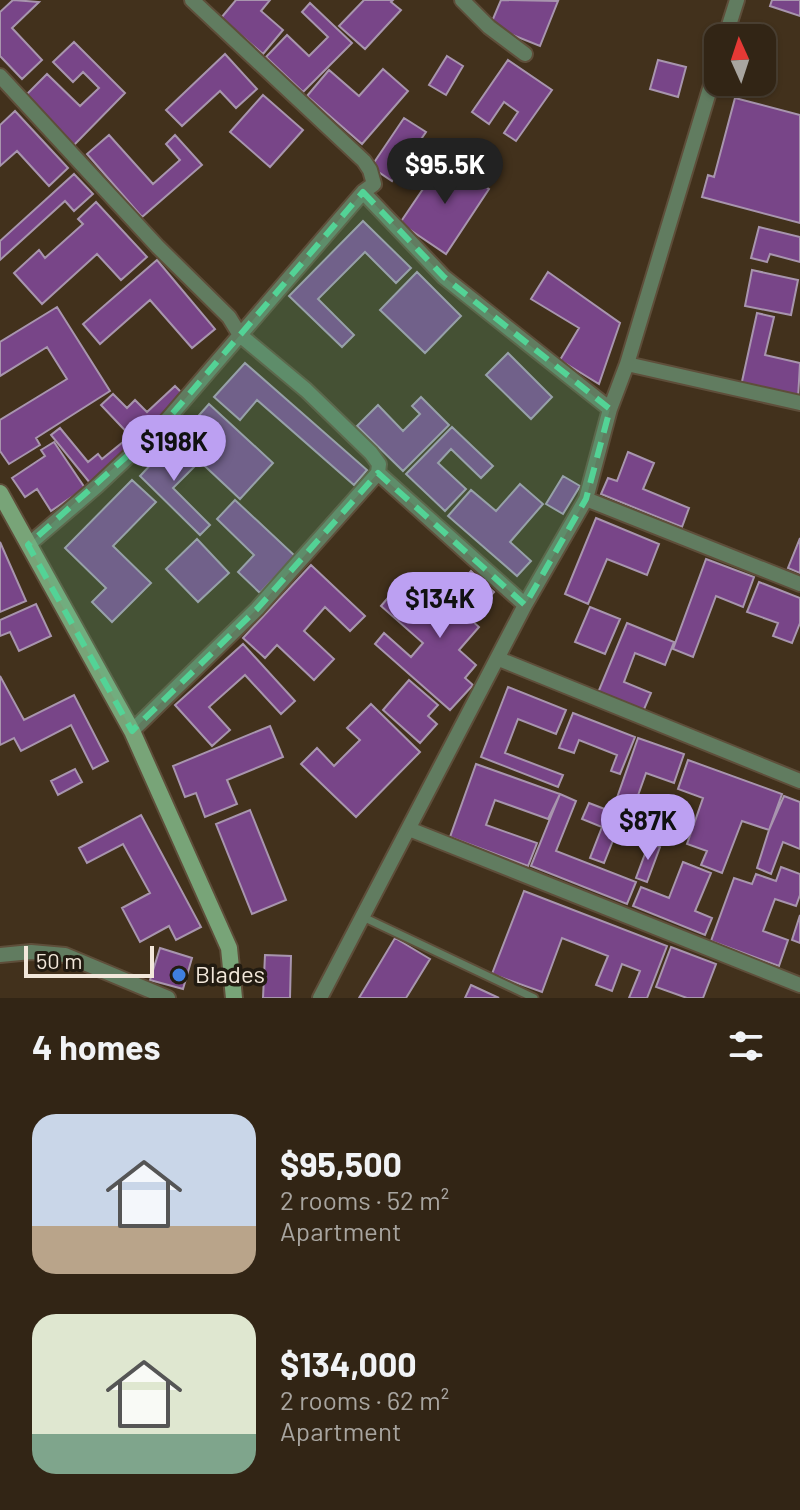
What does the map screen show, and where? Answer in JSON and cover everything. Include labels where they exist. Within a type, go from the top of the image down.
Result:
[{"type":"street","points":[[28,545],[166,421],[363,192],[374,184],[364,161],[192,0]]},
{"type":"street","points":[[462,0],[489,27],[525,54]]},
{"type":"street","points":[[729,24],[737,0]]},
{"type":"street","points":[[0,76],[158,247],[229,317],[240,335],[306,390],[379,464],[378,473],[257,609],[132,731]]},
{"type":"street","points":[[320,998],[525,605],[586,499],[610,409],[627,364],[708,96]]},
{"type":"street","points":[[363,192],[444,277],[610,409]]},
{"type":"street","points":[[627,364],[800,403]]},
{"type":"street","points":[[378,473],[525,605]]},
{"type":"street","points":[[0,493],[132,731],[229,948],[234,998]]},
{"type":"street","points":[[586,499],[800,584]]},
{"type":"street","points":[[499,659],[800,781]]},
{"type":"street","points":[[409,829],[800,985]]},
{"type":"street","points":[[0,955],[31,952],[65,955],[168,998]]},
{"type":"lane","points":[[363,917],[534,998]]},
{"type":"highlighted area","points":[[363,192],[444,277],[610,409],[586,499],[525,605],[378,473],[257,609],[132,731],[28,545],[166,421]]},
{"type":"building","points":[[13,0],[39,2],[12,28],[42,60],[22,79],[0,56],[0,12]]},
{"type":"building","points":[[236,0],[270,0],[261,11],[283,30],[263,54],[221,18]]},
{"type":"building","points":[[364,0],[393,0],[391,2],[401,10],[365,49],[339,26]]},
{"type":"building","points":[[501,0],[558,1],[540,46],[490,26]]},
{"type":"building","points":[[772,0],[800,0],[800,16],[770,6]]},
{"type":"building","points":[[310,3],[352,43],[303,92],[266,57],[287,35],[309,56],[328,37],[302,12]]},
{"type":"building","points":[[74,42],[125,93],[74,145],[25,96],[47,74],[80,106],[99,88],[83,72],[73,82],[53,62]]},
{"type":"building","points":[[225,54],[257,89],[236,108],[220,91],[182,126],[166,110]]},
{"type":"building","points":[[447,56],[463,66],[446,95],[429,85]]},
{"type":"building","points":[[508,60],[552,90],[516,141],[504,133],[518,112],[504,102],[489,124],[472,112]]},
{"type":"building","points":[[658,60],[686,67],[678,97],[650,89]]},
{"type":"building","points":[[383,69],[408,91],[362,144],[307,96],[329,70],[359,96]]},
{"type":"building","points":[[263,95],[303,130],[270,167],[230,132]]},
{"type":"building","points":[[735,98],[800,115],[800,223],[702,197],[708,175],[714,177]]},
{"type":"building","points":[[15,111],[68,168],[49,186],[17,151],[0,166],[0,125]]},
{"type":"building","points":[[404,118],[426,132],[392,181],[371,167]]},
{"type":"building","points":[[109,135],[153,184],[180,160],[166,144],[175,135],[202,165],[142,217],[87,154]]},
{"type":"building","points":[[444,158],[489,189],[446,254],[400,223]]},
{"type":"building","points":[[74,174],[93,194],[74,211],[65,201],[0,260],[0,241]]},
{"type":"building","points":[[96,202],[147,257],[121,280],[97,254],[42,304],[14,273],[39,250],[45,258],[83,224],[78,219]]},
{"type":"building","points":[[363,221],[411,268],[396,283],[365,252],[318,299],[354,335],[342,347],[289,296]]},
{"type":"building","points":[[759,227],[800,237],[800,262],[770,254],[767,262],[751,258]]},
{"type":"building","points":[[157,260],[215,329],[192,348],[150,300],[100,344],[83,324]]},
{"type":"building","points":[[752,270],[798,280],[791,315],[745,306]]},
{"type":"building","points":[[417,272],[461,316],[425,353],[380,310]]},
{"type":"building","points":[[548,272],[620,323],[599,384],[560,360],[579,328],[531,299]]},
{"type":"building","points":[[57,307],[110,391],[36,438],[40,445],[9,464],[0,451],[0,420],[67,379],[47,347],[0,376],[0,342]]},
{"type":"building","points":[[757,313],[774,317],[765,355],[800,363],[798,399],[741,386]]},
{"type":"building","points":[[508,353],[552,397],[531,419],[486,375]]},
{"type":"building","points":[[245,363],[367,470],[354,485],[257,400],[240,420],[214,397]]},
{"type":"building","points":[[175,386],[184,395],[136,442],[101,405],[113,394],[127,408],[135,400],[147,412]]},
{"type":"building","points":[[421,397],[449,425],[403,471],[357,426],[378,405],[403,431],[420,414],[412,406]]},
{"type":"building","points":[[209,404],[273,463],[240,499],[177,440]]},
{"type":"building","points":[[452,427],[493,466],[481,478],[451,449],[438,463],[466,489],[445,511],[406,474]]},
{"type":"building","points":[[60,428],[88,462],[98,454],[102,459],[123,442],[130,451],[90,483],[51,435]]},
{"type":"building","points":[[173,441],[197,464],[173,488],[210,525],[200,535],[140,476]]},
{"type":"building","points":[[54,442],[85,488],[51,511],[37,489],[25,497],[12,478],[45,456],[41,450]]},
{"type":"building","points":[[628,452],[654,463],[643,489],[689,508],[682,527],[601,494],[608,478],[617,481]]},
{"type":"building","points":[[563,476],[580,486],[563,514],[546,504]]},
{"type":"building","points":[[132,480],[156,502],[113,546],[151,583],[112,622],[92,602],[106,588],[65,548]]},
{"type":"building","points":[[520,484],[543,504],[510,542],[531,561],[517,576],[448,516],[471,490],[496,511]]},
{"type":"building","points":[[235,500],[295,556],[260,593],[238,572],[254,555],[217,519]]},
{"type":"building","points":[[596,518],[659,544],[647,575],[607,559],[588,604],[565,594]]},
{"type":"building","points":[[800,538],[800,573],[788,568]]},
{"type":"building","points":[[197,539],[229,573],[198,602],[166,569]]},
{"type":"building","points":[[0,542],[26,601],[0,612]]},
{"type":"building","points":[[706,559],[754,577],[743,607],[716,596],[693,657],[673,649]]},
{"type":"building","points":[[311,565],[365,616],[350,631],[325,607],[304,631],[334,659],[314,680],[277,645],[265,658],[243,638]]},
{"type":"building","points":[[471,571],[494,592],[470,619],[479,627],[459,650],[476,665],[465,678],[473,685],[450,710],[375,644],[384,633],[411,657],[423,643],[381,606],[393,592],[427,621]]},
{"type":"building","points":[[759,582],[800,598],[800,623],[792,643],[773,636],[778,623],[747,612]]},
{"type":"building","points":[[36,604],[51,636],[19,651],[10,632],[0,636],[0,620]]},
{"type":"building","points":[[590,607],[620,619],[605,654],[575,642]]},
{"type":"building","points":[[627,623],[674,642],[665,665],[635,653],[624,682],[651,693],[642,714],[597,695]]},
{"type":"building","points":[[243,644],[295,701],[281,714],[245,675],[209,707],[230,730],[212,746],[175,705]]},
{"type":"building","points":[[0,676],[24,720],[74,695],[108,761],[93,769],[71,725],[21,751],[14,738],[0,745]]},
{"type":"building","points":[[409,680],[438,705],[428,716],[437,724],[420,743],[383,710]]},
{"type":"building","points":[[508,687],[566,710],[556,734],[518,719],[505,753],[563,775],[558,787],[481,757]]},
{"type":"building","points":[[371,704],[420,752],[356,817],[301,764],[317,748],[334,766],[360,740],[347,728]]},
{"type":"building","points":[[573,713],[635,737],[620,774],[611,771],[617,755],[579,740],[574,753],[559,748]]},
{"type":"building","points":[[270,726],[283,757],[227,780],[237,804],[205,817],[196,793],[185,797],[173,766]]},
{"type":"building","points":[[638,738],[684,754],[674,783],[646,773],[631,815],[613,809]]},
{"type":"building","points":[[688,760],[782,794],[769,830],[742,821],[722,873],[701,865],[707,851],[687,844],[703,798],[678,789]]},
{"type":"building","points":[[476,764],[560,794],[548,819],[495,800],[486,825],[537,843],[528,866],[450,837]]},
{"type":"building","points":[[75,769],[82,782],[58,795],[51,781]]},
{"type":"building","points":[[560,794],[576,801],[556,851],[636,882],[627,904],[531,866]]},
{"type":"building","points":[[784,796],[800,802],[800,849],[783,842],[771,874],[757,868]]},
{"type":"building","points":[[589,803],[644,824],[639,836],[618,828],[604,863],[590,858],[602,827],[582,819]]},
{"type":"building","points":[[250,810],[286,900],[252,914],[216,824]]},
{"type":"building","points":[[141,815],[201,927],[176,940],[169,926],[140,942],[122,908],[150,893],[123,844],[87,863],[79,848]]},
{"type":"building","points":[[649,843],[660,847],[647,882],[636,878]]},
{"type":"building","points":[[683,862],[711,873],[695,911],[712,918],[705,935],[633,906],[641,887],[669,898]]},
{"type":"building","points":[[781,867],[800,874],[800,895],[796,906],[775,899],[763,931],[788,940],[779,966],[711,941],[734,878],[752,884],[756,874],[776,881]]},
{"type":"building","points":[[524,891],[667,946],[647,998],[629,998],[640,971],[622,964],[612,991],[596,985],[608,956],[562,938],[542,992],[492,974]]},
{"type":"building","points":[[800,915],[800,943],[792,940]]},
{"type":"building","points":[[395,938],[430,959],[406,998],[359,998]]},
{"type":"building","points":[[671,947],[716,964],[703,998],[687,998],[656,987]]},
{"type":"building","points":[[160,948],[192,958],[183,989],[150,980]]},
{"type":"building","points":[[265,955],[291,956],[290,998],[263,998]]},
{"type":"building","points":[[471,985],[499,998],[465,998]]},
{"type":"place","name":"Blades","points":[[179,975]]}]
